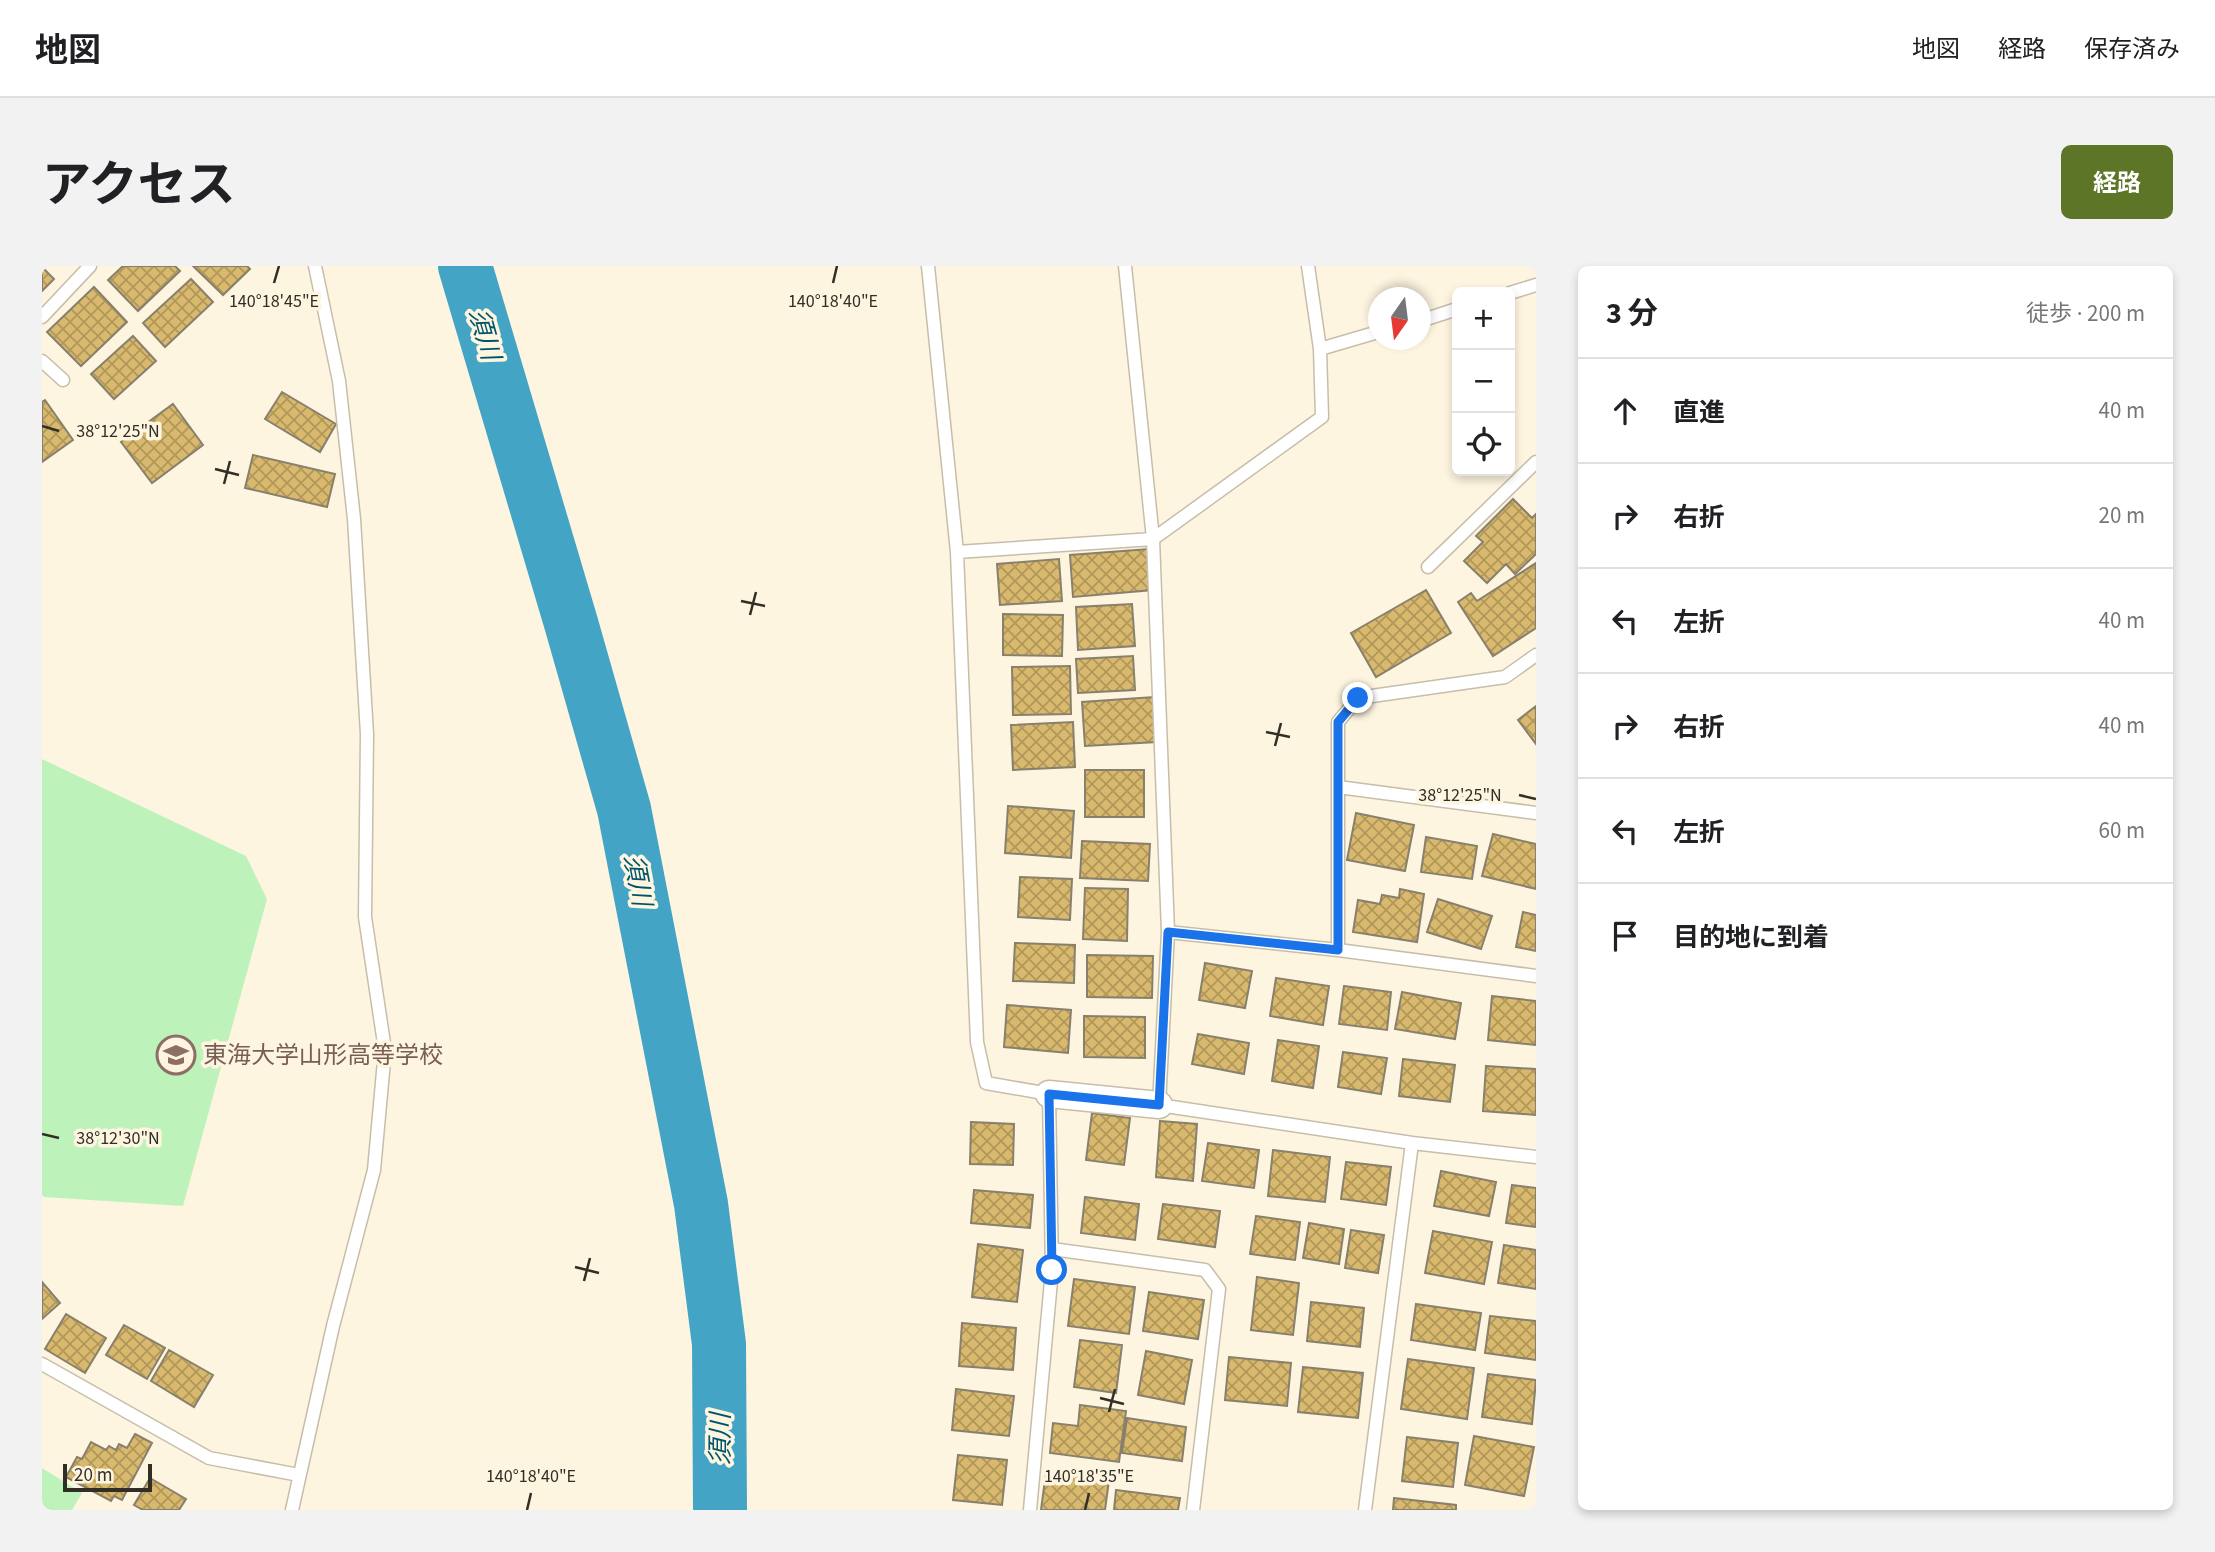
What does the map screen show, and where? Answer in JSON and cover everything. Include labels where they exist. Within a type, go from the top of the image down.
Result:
[{"type":"street","points":[[1049,1094],[1159,1105]]},
{"type":"lane","points":[[42,317],[90,266]]},
{"type":"lane","points":[[292,1510],[333,1326],[374,1170],[385,1049],[365,917],[368,734],[354,519],[339,381],[315,266]]},
{"type":"lane","points":[[928,266],[957,552],[977,1042],[986,1083],[1049,1094],[1052,1250],[1030,1510]]},
{"type":"lane","points":[[1125,266],[1153,539],[1168,932],[1159,1105],[1412,1143],[1536,1157]]},
{"type":"lane","points":[[957,552],[1153,539],[1322,416],[1320,349],[1308,266]]},
{"type":"lane","points":[[1515,291],[1536,285]]},
{"type":"lane","points":[[1431,317],[1452,311]]},
{"type":"lane","points":[[1320,349],[1368,335]]},
{"type":"lane","points":[[42,361],[62,380]]},
{"type":"lane","points":[[1428,567],[1536,462]]},
{"type":"lane","points":[[1338,950],[1338,722],[1358,698],[1505,677],[1536,655]]},
{"type":"lane","points":[[1338,787],[1536,813]]},
{"type":"lane","points":[[1168,932],[1338,950],[1536,976]]},
{"type":"lane","points":[[1365,1510],[1412,1143]]},
{"type":"lane","points":[[1052,1250],[1205,1270],[1219,1289],[1193,1510]]},
{"type":"lane","points":[[42,1364],[209,1458],[299,1475]]},
{"type":"green space","points":[[42,759],[246,856],[267,899],[183,1206],[42,1195]]},
{"type":"green space","points":[[42,1468],[82,1493],[72,1510],[42,1510]]},
{"type":"building","points":[[123,266],[175,266],[180,271],[138,311],[108,280]]},
{"type":"building","points":[[193,266],[247,266],[250,269],[223,295]]},
{"type":"building","points":[[42,267],[54,279],[42,291]]},
{"type":"building","points":[[191,279],[213,302],[165,347],[143,323]]},
{"type":"building","points":[[94,287],[127,322],[81,366],[47,332]]},
{"type":"building","points":[[133,336],[156,361],[114,399],[91,374]]},
{"type":"building","points":[[282,392],[336,424],[320,452],[265,419]]},
{"type":"building","points":[[45,400],[73,440],[42,462],[42,402]]},
{"type":"building","points":[[173,404],[203,445],[152,483],[121,442]]},
{"type":"building","points":[[253,455],[335,474],[327,507],[245,488]]},
{"type":"building","points":[[1513,499],[1532,518],[1536,514],[1536,554],[1515,574],[1506,564],[1487,583],[1464,561],[1483,542],[1476,536]]},
{"type":"building","points":[[1149,549],[1153,590],[1073,597],[1070,555]]},
{"type":"building","points":[[1059,559],[1062,601],[1000,605],[997,564]]},
{"type":"building","points":[[1536,563],[1536,628],[1493,656],[1458,602],[1471,593],[1477,601]]},
{"type":"building","points":[[1426,590],[1451,633],[1376,677],[1351,633]]},
{"type":"building","points":[[1132,604],[1135,646],[1078,650],[1076,607]]},
{"type":"building","points":[[1003,614],[1063,615],[1062,656],[1003,655]]},
{"type":"building","points":[[1133,656],[1135,690],[1078,693],[1076,659]]},
{"type":"building","points":[[1070,666],[1071,714],[1013,715],[1012,667]]},
{"type":"building","points":[[1154,697],[1157,742],[1085,746],[1082,702]]},
{"type":"building","points":[[1536,706],[1536,744],[1518,720]]},
{"type":"building","points":[[1073,722],[1075,767],[1013,770],[1011,725]]},
{"type":"building","points":[[1085,770],[1144,770],[1144,817],[1085,817]]},
{"type":"building","points":[[1008,806],[1074,811],[1071,858],[1005,853]]},
{"type":"building","points":[[1356,813],[1414,825],[1405,871],[1347,860]]},
{"type":"building","points":[[1493,834],[1536,844],[1536,889],[1482,876]]},
{"type":"building","points":[[1426,837],[1477,846],[1472,879],[1421,872]]},
{"type":"building","points":[[1082,841],[1150,844],[1148,881],[1080,878]]},
{"type":"building","points":[[1020,877],[1072,879],[1070,920],[1018,917]]},
{"type":"building","points":[[1085,888],[1128,889],[1127,941],[1083,939]]},
{"type":"building","points":[[1400,889],[1424,894],[1417,942],[1353,932],[1358,900],[1380,904],[1382,895],[1399,898]]},
{"type":"building","points":[[1438,899],[1492,916],[1481,949],[1427,932]]},
{"type":"building","points":[[1523,912],[1536,915],[1536,951],[1516,947]]},
{"type":"building","points":[[1015,943],[1075,945],[1074,983],[1013,981]]},
{"type":"building","points":[[1087,955],[1153,956],[1152,998],[1087,997]]},
{"type":"building","points":[[1205,963],[1252,971],[1245,1008],[1199,1000]]},
{"type":"building","points":[[1276,978],[1329,986],[1323,1025],[1270,1016]]},
{"type":"building","points":[[1344,986],[1391,992],[1387,1030],[1339,1024]]},
{"type":"building","points":[[1402,992],[1461,1003],[1455,1039],[1395,1029]]},
{"type":"building","points":[[1492,996],[1536,1001],[1536,1045],[1488,1040]]},
{"type":"building","points":[[1007,1005],[1071,1010],[1068,1053],[1004,1047]]},
{"type":"building","points":[[1084,1016],[1145,1017],[1145,1058],[1084,1057]]},
{"type":"building","points":[[1198,1034],[1249,1043],[1244,1074],[1192,1064]]},
{"type":"building","points":[[1278,1040],[1319,1046],[1313,1088],[1272,1081]]},
{"type":"building","points":[[1343,1052],[1387,1058],[1381,1094],[1338,1087]]},
{"type":"building","points":[[1403,1059],[1455,1065],[1450,1102],[1399,1096]]},
{"type":"building","points":[[1486,1066],[1536,1069],[1536,1115],[1483,1111]]},
{"type":"building","points":[[1092,1113],[1130,1118],[1124,1165],[1086,1160]]},
{"type":"building","points":[[1160,1121],[1197,1124],[1193,1181],[1156,1177]]},
{"type":"building","points":[[971,1122],[1014,1124],[1013,1165],[970,1164]]},
{"type":"building","points":[[1208,1143],[1259,1150],[1254,1188],[1202,1181]]},
{"type":"building","points":[[1273,1150],[1330,1157],[1325,1202],[1268,1196]]},
{"type":"building","points":[[1346,1162],[1391,1167],[1386,1205],[1341,1199]]},
{"type":"building","points":[[1441,1171],[1496,1182],[1489,1216],[1434,1206]]},
{"type":"building","points":[[1512,1185],[1536,1188],[1536,1227],[1506,1223]]},
{"type":"building","points":[[974,1190],[1033,1195],[1030,1228],[971,1223]]},
{"type":"building","points":[[1085,1197],[1139,1204],[1135,1240],[1081,1233]]},
{"type":"building","points":[[1163,1204],[1220,1211],[1215,1247],[1158,1239]]},
{"type":"building","points":[[1256,1216],[1300,1222],[1295,1260],[1250,1254]]},
{"type":"building","points":[[1309,1223],[1344,1229],[1339,1264],[1303,1258]]},
{"type":"building","points":[[1351,1230],[1384,1235],[1378,1273],[1345,1268]]},
{"type":"building","points":[[1433,1231],[1492,1242],[1484,1284],[1425,1273]]},
{"type":"building","points":[[978,1244],[1023,1250],[1017,1302],[972,1297]]},
{"type":"building","points":[[1504,1245],[1536,1250],[1536,1289],[1498,1283]]},
{"type":"building","points":[[1257,1277],[1299,1283],[1293,1335],[1251,1330]]},
{"type":"building","points":[[1074,1279],[1135,1287],[1129,1334],[1068,1326]]},
{"type":"building","points":[[42,1282],[60,1303],[42,1319]]},
{"type":"building","points":[[1149,1292],[1204,1300],[1198,1339],[1143,1331]]},
{"type":"building","points":[[1311,1302],[1364,1308],[1360,1347],[1307,1341]]},
{"type":"building","points":[[1416,1304],[1481,1313],[1475,1350],[1411,1340]]},
{"type":"building","points":[[66,1314],[106,1338],[85,1373],[45,1349]]},
{"type":"building","points":[[1490,1316],[1536,1321],[1536,1360],[1485,1353]]},
{"type":"building","points":[[962,1323],[1016,1328],[1013,1370],[959,1366]]},
{"type":"building","points":[[124,1325],[165,1348],[147,1379],[106,1355]]},
{"type":"building","points":[[1080,1340],[1122,1345],[1116,1393],[1074,1387]]},
{"type":"building","points":[[169,1350],[213,1375],[194,1407],[151,1381]]},
{"type":"building","points":[[1146,1351],[1192,1360],[1184,1404],[1138,1395]]},
{"type":"building","points":[[1229,1357],[1291,1363],[1287,1406],[1225,1400]]},
{"type":"building","points":[[1408,1359],[1474,1368],[1467,1419],[1401,1409]]},
{"type":"building","points":[[1303,1367],[1363,1373],[1358,1418],[1298,1412]]},
{"type":"building","points":[[1488,1374],[1536,1380],[1532,1424],[1482,1417]]},
{"type":"building","points":[[956,1389],[1014,1396],[1009,1436],[952,1430]]},
{"type":"building","points":[[1080,1405],[1126,1411],[1119,1462],[1050,1453],[1053,1423],[1078,1426]]},
{"type":"building","points":[[1127,1418],[1186,1427],[1182,1461],[1122,1453]]},
{"type":"building","points":[[135,1434],[152,1443],[122,1500],[114,1496],[111,1501],[66,1477],[77,1457],[82,1459],[91,1442],[106,1450],[109,1446],[116,1450],[119,1444],[127,1448]]},
{"type":"building","points":[[1474,1436],[1534,1447],[1524,1496],[1465,1485]]},
{"type":"building","points":[[1407,1437],[1458,1443],[1453,1487],[1402,1481]]},
{"type":"building","points":[[958,1455],[1007,1460],[1002,1505],[953,1500]]},
{"type":"building","points":[[1046,1472],[1109,1480],[1105,1510],[1041,1510]]},
{"type":"building","points":[[150,1478],[186,1499],[179,1510],[143,1510],[134,1505]]},
{"type":"building","points":[[1116,1490],[1180,1498],[1178,1510],[1114,1510]]},
{"type":"building","points":[[1394,1498],[1456,1505],[1456,1510],[1393,1510]]},
{"type":"waterway","name":"須川","points":[[465,266],[624,809],[701,1204],[719,1344],[720,1510]]},
{"type":"place","name":"東海大学山形高等学校","points":[[176,1055]]},
{"type":"route","points":[[1052,1270],[1049,1094],[1159,1105],[1168,932],[1338,950],[1338,722],[1358,698]]}]
